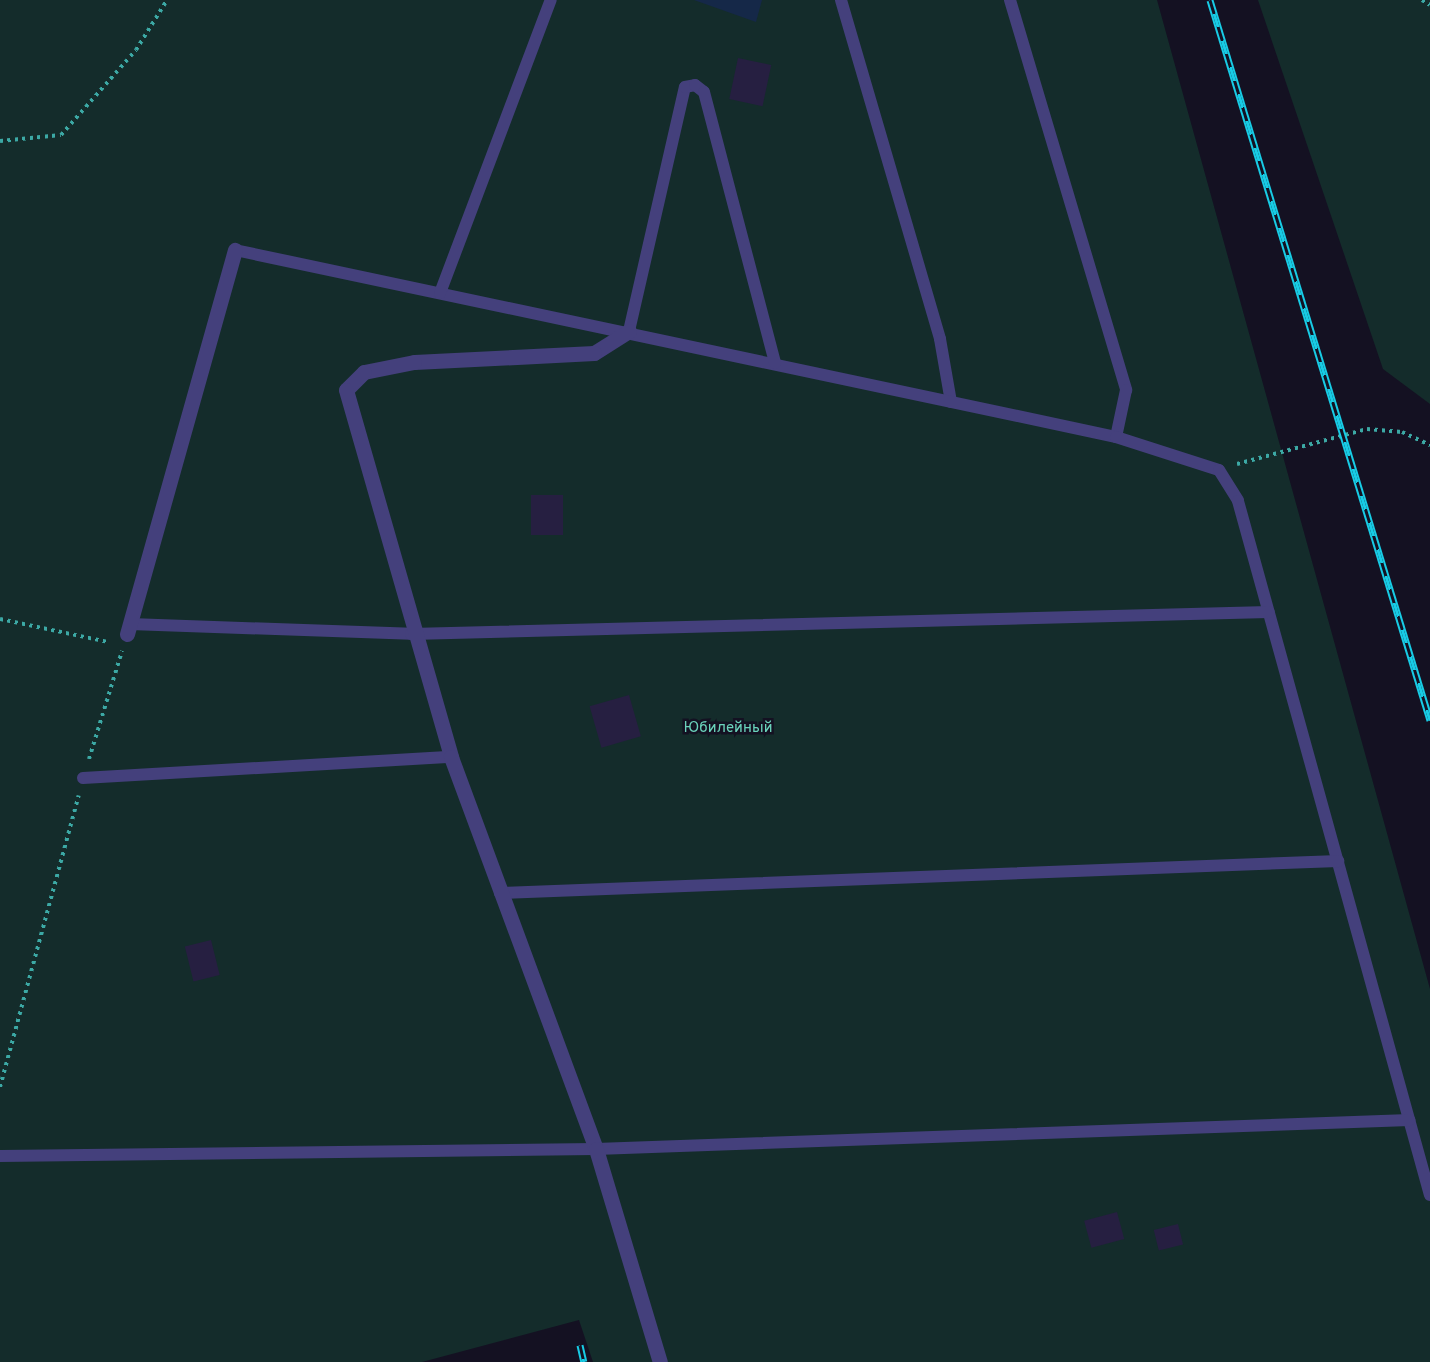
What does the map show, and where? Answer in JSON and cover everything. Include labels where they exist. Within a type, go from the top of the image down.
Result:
[{"type":"street","points":[[128,629],[235,250]]},
{"type":"street","points":[[629,331],[594,353],[414,362],[364,372],[346,390],[411,634],[451,757],[596,1149],[660,1362]]},
{"type":"lane","points":[[440,293],[551,0]]},
{"type":"lane","points":[[841,0],[940,339],[951,402]]},
{"type":"lane","points":[[1010,0],[1126,390],[1116,437]]},
{"type":"lane","points":[[629,331],[685,87],[695,85],[704,92],[775,363]]},
{"type":"lane","points":[[235,250],[629,331],[1116,437],[1219,470],[1239,501],[1430,1195]]},
{"type":"lane","points":[[128,629],[411,634],[1269,612]]},
{"type":"lane","points":[[83,778],[451,757]]},
{"type":"lane","points":[[500,892],[1338,861]]},
{"type":"lane","points":[[0,1156],[596,1149],[1409,1120]]},
{"type":"path","points":[[0,141],[62,135],[136,50],[167,0]]},
{"type":"path","points":[[1422,0],[1430,5]]},
{"type":"path","points":[[1219,470],[1297,444],[1367,429],[1402,432],[1430,445]]},
{"type":"path","points":[[0,619],[124,645],[83,778],[32,987],[0,1087]]},
{"type":"green space","name":"Юбилейный","points":[[0,0],[1157,0],[1430,989],[1430,1362],[593,1362],[579,1320],[422,1362],[0,1362]]},
{"type":"green space","points":[[1258,0],[1430,0],[1430,404],[1383,369]]},
{"type":"water","points":[[694,0],[762,0],[756,22]]},
{"type":"building","points":[[738,58],[771,65],[763,106],[729,99]]},
{"type":"building","points":[[531,495],[563,495],[563,535],[531,535]]},
{"type":"building","points":[[629,695],[641,736],[601,748],[590,706]]},
{"type":"building","points":[[211,940],[220,975],[194,981],[185,947]]},
{"type":"building","points":[[1117,1212],[1124,1239],[1091,1248],[1084,1221]]},
{"type":"building","points":[[1178,1224],[1183,1244],[1159,1250],[1154,1230]]},
{"type":"railway","points":[[1210,0],[1430,720]]},
{"type":"railway","points":[[580,1345],[584,1362]]}]
